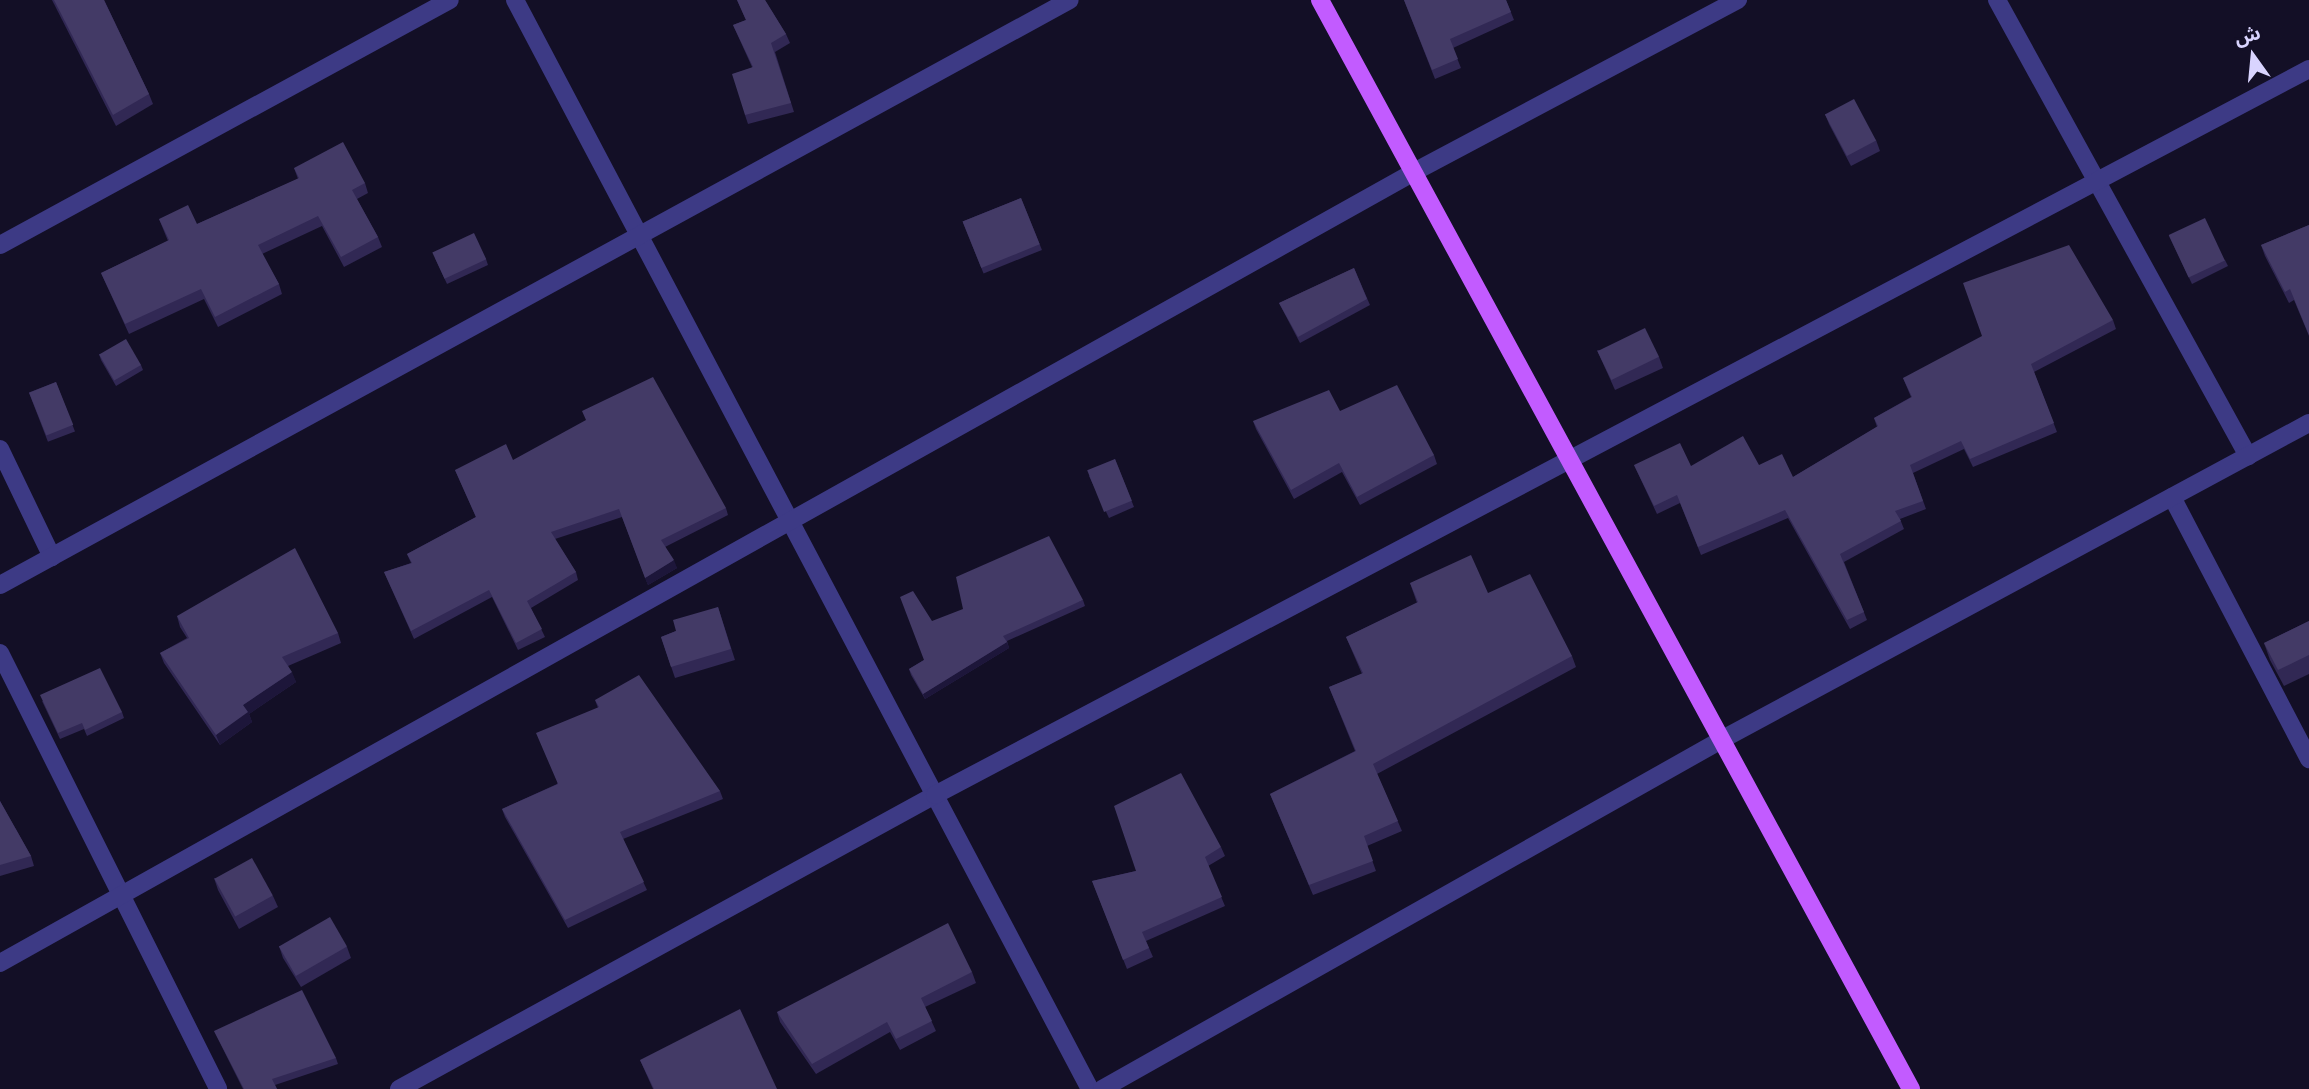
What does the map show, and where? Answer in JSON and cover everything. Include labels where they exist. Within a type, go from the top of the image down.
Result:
[{"type":"main road","points":[[1320,0],[1911,1089]]},
{"type":"street","points":[[0,245],[450,0]]},
{"type":"street","points":[[515,0],[1090,1089]]},
{"type":"street","points":[[0,585],[1070,0]]},
{"type":"street","points":[[0,963],[1414,172],[1738,0]]},
{"type":"street","points":[[1997,0],[2248,456]]},
{"type":"street","points":[[399,1089],[934,794],[1570,462],[2094,178],[2309,69]]},
{"type":"street","points":[[1102,1089],[1721,740],[2309,423]]},
{"type":"street","points":[[0,449],[52,557]]},
{"type":"street","points":[[2172,497],[2309,759]]},
{"type":"street","points":[[0,653],[218,1089]]},
{"type":"building","points":[[54,0],[104,0],[149,94],[113,115]]},
{"type":"building","points":[[737,0],[765,0],[786,34],[771,43],[791,103],[745,115],[732,74],[753,67],[733,25],[746,20]]},
{"type":"building","points":[[1404,0],[1506,0],[1511,12],[1450,39],[1458,59],[1432,70]]},
{"type":"building","points":[[1854,99],[1876,140],[1847,156],[1825,114]]},
{"type":"building","points":[[343,142],[365,183],[352,190],[378,237],[341,257],[318,216],[258,245],[279,284],[215,317],[201,289],[125,324],[101,273],[169,240],[159,219],[188,205],[197,224],[299,178],[294,168]]},
{"type":"building","points":[[1021,198],[1040,244],[981,268],[963,222]]},
{"type":"building","points":[[2205,218],[2225,261],[2189,278],[2169,235]]},
{"type":"building","points":[[2309,225],[2309,335],[2290,289],[2285,292],[2261,245]]},
{"type":"building","points":[[474,233],[486,259],[445,279],[432,252]]},
{"type":"building","points":[[2069,245],[2113,320],[2031,364],[2054,423],[1970,459],[1961,441],[1910,465],[1923,501],[1895,511],[1901,521],[1840,554],[1864,612],[1847,620],[1785,510],[1698,547],[1677,495],[1654,506],[1634,465],[1680,443],[1691,466],[1743,436],[1759,465],[1782,454],[1793,477],[1878,426],[1874,418],[1912,397],[1903,378],[1982,336],[1963,283]]},
{"type":"building","points":[[1354,268],[1367,299],[1298,337],[1279,303]]},
{"type":"building","points":[[1645,328],[1659,357],[1611,380],[1597,351]]},
{"type":"building","points":[[126,339],[141,365],[114,380],[99,354]]},
{"type":"building","points":[[653,377],[726,508],[661,540],[674,560],[645,578],[619,509],[551,532],[576,572],[527,601],[542,629],[516,643],[489,590],[411,631],[384,572],[412,563],[407,554],[476,517],[455,470],[506,444],[513,460],[586,420],[582,411]]},
{"type":"building","points":[[56,382],[73,425],[46,436],[29,393]]},
{"type":"building","points":[[1397,385],[1434,455],[1357,497],[1339,463],[1291,490],[1253,421],[1329,390],[1340,411]]},
{"type":"building","points":[[1115,459],[1132,501],[1104,512],[1087,470]]},
{"type":"building","points":[[1049,536],[1083,600],[1003,636],[1007,642],[923,694],[909,669],[924,660],[900,597],[913,591],[932,621],[963,609],[956,577]]},
{"type":"building","points":[[295,548],[338,633],[282,657],[292,672],[243,705],[248,712],[216,735],[160,653],[189,638],[177,616]]},
{"type":"building","points":[[1471,555],[1488,593],[1530,574],[1572,656],[1373,764],[1398,821],[1364,836],[1373,861],[1309,885],[1270,794],[1356,751],[1329,687],[1363,673],[1346,637],[1418,602],[1410,583]]},
{"type":"building","points":[[718,607],[731,649],[671,667],[661,637],[676,631],[673,620]]},
{"type":"building","points":[[2309,621],[2309,655],[2278,670],[2264,643]]},
{"type":"building","points":[[100,668],[122,712],[85,730],[82,723],[58,733],[40,695]]},
{"type":"building","points":[[639,675],[720,791],[620,832],[644,882],[565,920],[502,809],[558,784],[536,733],[599,707],[595,700]]},
{"type":"building","points":[[1181,773],[1221,847],[1205,857],[1222,897],[1142,932],[1149,948],[1123,960],[1092,881],[1136,871],[1114,806]]},
{"type":"building","points":[[0,801],[31,856],[0,865]]},
{"type":"building","points":[[252,858],[273,896],[235,916],[214,879]]},
{"type":"building","points":[[330,917],[347,946],[296,976],[279,946]]},
{"type":"building","points":[[948,923],[972,972],[921,998],[932,1021],[896,1039],[887,1022],[812,1064],[777,1012]]},
{"type":"building","points":[[302,990],[336,1058],[272,1079],[277,1089],[244,1089],[214,1031]]},
{"type":"building","points":[[740,1009],[777,1089],[654,1089],[640,1060]]}]
